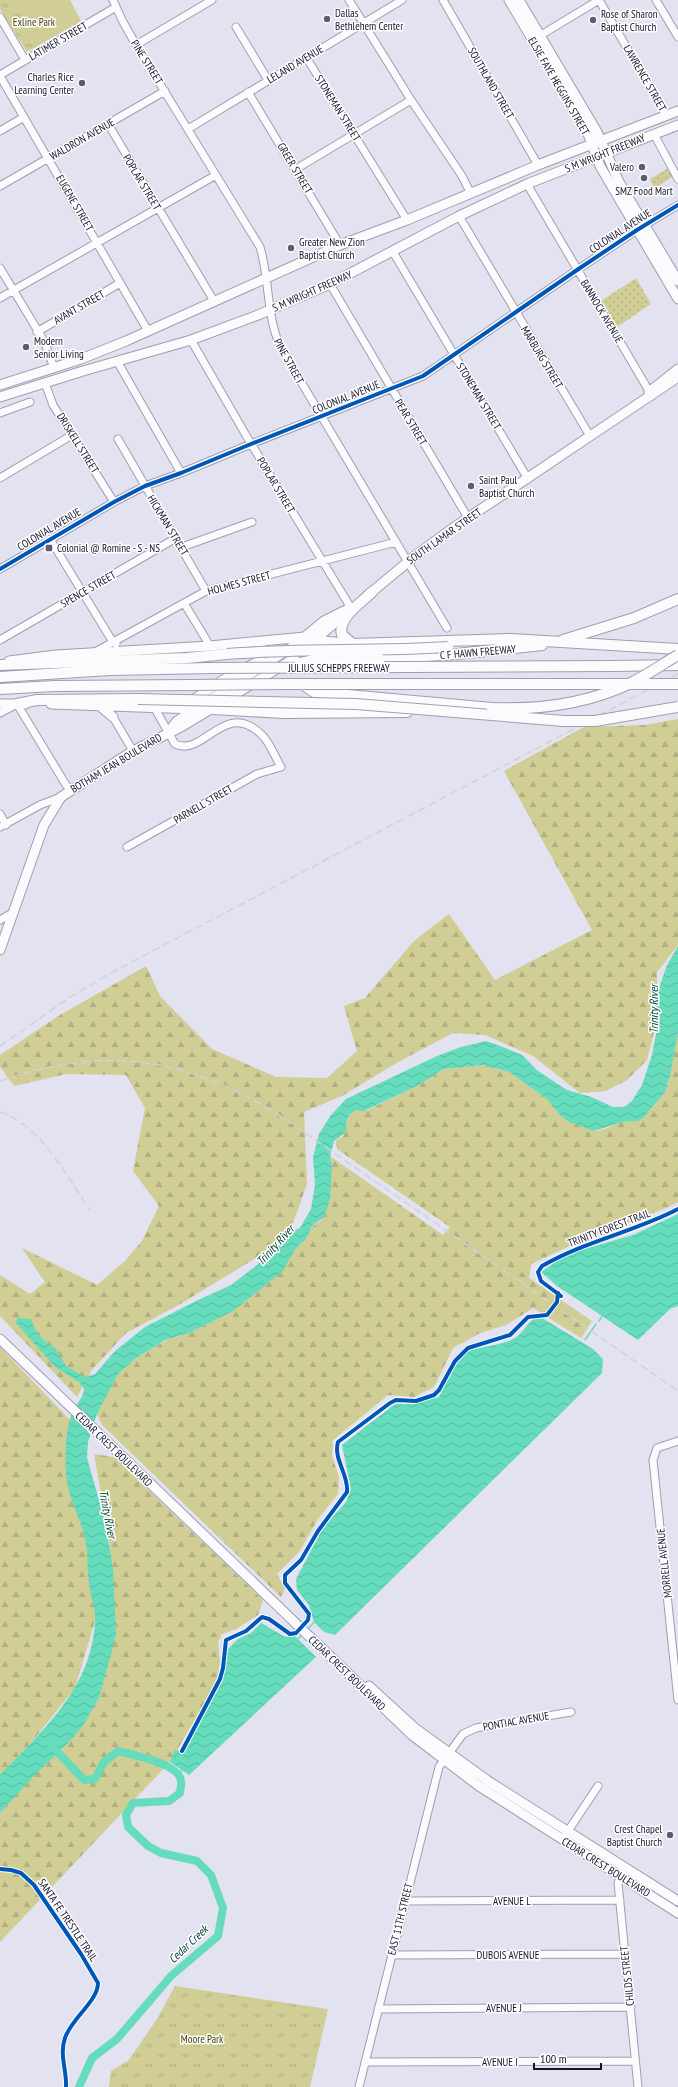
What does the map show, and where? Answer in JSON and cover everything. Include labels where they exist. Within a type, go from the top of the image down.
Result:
[{"type":"highway","points":[[353,644],[342,636],[342,624],[348,615],[372,592]]},
{"type":"highway","name":"C F HAWN FREEWAY","points":[[271,668],[315,660],[380,659],[528,648],[590,632],[634,618],[678,599]]},
{"type":"highway","points":[[316,641],[353,644],[511,639],[541,642],[678,649]]},
{"type":"highway","points":[[0,664],[187,658],[281,650],[394,650],[541,642]]},
{"type":"highway","points":[[302,684],[314,692],[492,708],[537,707],[573,702],[607,692],[633,681],[678,655]]},
{"type":"highway","name":"JULIUS SCHEPPS FREEWAY","points":[[0,677],[110,670],[212,668],[678,665]]},
{"type":"highway","name":"JULIUS SCHEPPS FREEWAY","points":[[0,689],[55,686],[302,684],[678,684]]},
{"type":"highway","points":[[17,704],[38,700],[138,698],[182,701],[334,702],[564,721],[595,721],[678,707]]},
{"type":"highway","points":[[212,709],[305,713],[455,712]]},
{"type":"main road","name":"ELSIE FAYE HEGGINS STREET","points":[[509,0],[536,38],[597,132],[596,143],[601,155],[640,228],[675,288],[678,299]]},
{"type":"main road","name":"ELSIE FAYE HEGGINS STREET","points":[[518,0],[536,38]]},
{"type":"main road","name":"S M WRIGHT FREEWAY","points":[[0,385],[54,368],[148,331],[340,244],[407,220],[538,165],[678,111]]},
{"type":"main road","name":"S M WRIGHT FREEWAY","points":[[0,397],[191,340],[270,310],[330,284],[459,216],[527,184],[678,125]]},
{"type":"main road","name":"ELSIE FAYE HEGGINS STREET","points":[[640,228],[678,281]]},
{"type":"main road","name":"SOUTH LAMAR STREET","points":[[651,394],[678,369]]},
{"type":"main road","name":"SOUTH LAMAR STREET","points":[[212,709],[294,659],[339,621],[351,608],[409,561],[468,518],[678,377]]},
{"type":"main road","name":"SOUTH LAMAR STREET","points":[[168,732],[177,721],[292,642],[305,637],[324,621],[351,608]]},
{"type":"main road","points":[[305,637],[316,641]]},
{"type":"main road","points":[[183,708],[205,691],[259,661],[263,653],[258,642]]},
{"type":"main road","points":[[0,664],[34,657],[94,653],[121,653],[258,642],[292,642],[294,659]]},
{"type":"main road","points":[[0,704],[212,709]]},
{"type":"main road","points":[[100,706],[113,717]]},
{"type":"main road","points":[[113,717],[112,710],[114,706]]},
{"type":"main road","name":"BOTHAM JEAN BOULEVARD","points":[[0,950],[44,825],[61,797],[133,751],[168,732],[181,727],[212,709]]},
{"type":"main road","name":"CEDAR CREST BOULEVARD","points":[[0,1332],[368,1689]]},
{"type":"main road","name":"CEDAR CREST BOULEVARD","points":[[0,1339],[368,1689],[416,1729],[479,1786],[563,1840],[678,1901]]},
{"type":"main road","name":"CEDAR CREST BOULEVARD","points":[[446,1757],[488,1781],[568,1831],[678,1913]]},
{"type":"street","name":"PINE STREET","points":[[113,0],[136,45],[260,247],[273,328],[281,348],[396,542],[409,561],[418,580],[447,628]]},
{"type":"street","points":[[136,45],[202,3],[212,0]]},
{"type":"street","points":[[349,0],[411,100],[462,176],[471,194]]},
{"type":"street","name":"LELAND AVENUE","points":[[188,129],[402,0]]},
{"type":"street","name":"SOUTHLAND STREET","points":[[443,0],[538,165]]},
{"type":"street","points":[[536,38],[599,0]]},
{"type":"street","name":"LAWRENCE STREET","points":[[599,0],[666,115]]},
{"type":"street","points":[[656,0],[678,37]]},
{"type":"street","name":"LATIMER STREET","points":[[0,76],[116,7]]},
{"type":"street","points":[[0,17],[26,60]]},
{"type":"street","points":[[236,27],[268,80]]},
{"type":"street","name":"STONEMAN STREET","points":[[306,57],[407,220]]},
{"type":"street","name":"EUGENE STREET","points":[[0,76],[148,331]]},
{"type":"street","name":"WALDRON AVENUE","points":[[0,186],[165,91]]},
{"type":"street","name":"GREER STREET","points":[[248,92],[340,244]]},
{"type":"street","points":[[296,169],[411,100]]},
{"type":"street","points":[[0,131],[24,117]]},
{"type":"street","name":"POPLAR STREET","points":[[108,124],[214,302]]},
{"type":"street","points":[[654,134],[678,179]]},
{"type":"street","points":[[0,298],[216,175]]},
{"type":"street","name":"BANNOCK AVENUE","points":[[527,184],[651,394]]},
{"type":"street","name":"COLONIAL AVENUE","points":[[0,569],[114,502],[145,486],[181,473],[321,415],[423,376],[515,311],[640,228],[678,205]]},
{"type":"street","name":"MARBURG STREET","points":[[459,216],[590,436]]},
{"type":"street","name":"STONEMAN STREET","points":[[393,252],[528,479]]},
{"type":"street","points":[[0,268],[49,352],[54,368]]},
{"type":"street","name":"AVANT STREET","points":[[37,332],[120,283]]},
{"type":"street","name":"PEAR STREET","points":[[330,284],[468,518]]},
{"type":"street","name":"POPLAR STREET","points":[[191,340],[251,444],[351,608]]},
{"type":"street","points":[[117,361],[181,473]]},
{"type":"street","name":"DRISKELL STREET","points":[[45,383],[53,405],[114,502]]},
{"type":"street","points":[[0,413],[30,402]]},
{"type":"street","points":[[0,478],[72,435]]},
{"type":"street","name":"HICKMAN STREET","points":[[118,439],[182,547],[206,591]]},
{"type":"street","points":[[182,547],[252,522]]},
{"type":"street","name":"SPENCE STREET","points":[[0,640],[176,538]]},
{"type":"street","points":[[50,539],[121,653]]},
{"type":"street","name":"HOLMES STREET","points":[[94,653],[206,591],[396,542]]},
{"type":"street","points":[[184,603],[210,646]]},
{"type":"street","points":[[0,713],[17,704],[70,790]]},
{"type":"street","points":[[154,707],[168,732]]},
{"type":"street","points":[[113,717],[133,751]]},
{"type":"street","name":"PARNELL STREET","points":[[127,847],[257,774],[281,767],[262,736],[247,726],[231,723],[222,726],[191,745],[185,747],[175,744],[168,732]]},
{"type":"street","points":[[0,814],[3,826],[40,805],[61,797]]},
{"type":"street","points":[[0,920],[14,912]]},
{"type":"street","name":"MORRELL AVENUE","points":[[678,1441],[661,1445],[654,1451],[653,1460],[674,1626],[678,1698]]},
{"type":"street","name":"PONTIAC AVENUE","points":[[446,1757],[463,1734],[476,1728],[571,1712]]},
{"type":"street","name":"EAST 11TH STREET","points":[[359,2087],[434,1783],[439,1767],[446,1757]]},
{"type":"street","points":[[563,1840],[598,1786]]},
{"type":"street","name":"CHILDS STREET","points":[[623,1872],[618,1883],[638,2087]]},
{"type":"street","name":"AVENUE L","points":[[405,1901],[620,1900]]},
{"type":"street","name":"DUBOIS AVENUE","points":[[391,1955],[625,1954]]},
{"type":"street","name":"AVENUE J","points":[[378,2009],[631,2007]]},
{"type":"street","name":"AVENUE I","points":[[365,2062],[635,2061]]},
{"type":"green space","name":"Exline Park","points":[[0,0],[70,0],[81,21],[27,52],[0,9]]},
{"type":"green space","points":[[26,0],[66,0],[75,14],[73,18],[39,40],[31,31],[24,17],[24,6]]},
{"type":"green space","points":[[667,169],[673,176],[654,189],[650,179]]},
{"type":"green space","points":[[636,278],[651,304],[617,327],[601,301]]},
{"type":"green space","points":[[678,719],[678,945],[657,972],[657,1020],[647,1060],[627,1080],[606,1091],[580,1093],[533,1056],[485,1035],[453,1033],[400,1061],[342,1096],[304,1112],[307,1184],[292,1226],[259,1256],[177,1306],[126,1333],[91,1371],[77,1397],[0,1316],[0,1275],[30,1294],[45,1282],[22,1248],[97,1285],[125,1261],[142,1241],[159,1206],[133,1171],[145,1108],[126,1075],[66,1074],[14,1086],[0,1067],[0,1055],[60,1015],[146,966],[160,996],[212,1049],[276,1077],[327,1078],[357,1051],[344,1006],[365,998],[414,941],[449,914],[495,980],[592,930],[504,771],[584,727],[645,725]]},
{"type":"green space","points":[[678,1032],[678,1202],[576,1243],[531,1264],[529,1278],[592,1321],[581,1338],[533,1308],[506,1325],[480,1333],[453,1348],[434,1387],[414,1397],[388,1395],[333,1440],[332,1456],[339,1477],[338,1494],[318,1519],[299,1552],[277,1574],[285,1589],[281,1597],[102,1425],[97,1414],[118,1374],[135,1359],[166,1340],[189,1333],[245,1302],[303,1242],[313,1226],[321,1221],[332,1166],[330,1156],[443,1235],[450,1227],[337,1149],[336,1140],[343,1137],[349,1115],[356,1110],[368,1110],[419,1085],[443,1069],[483,1065],[509,1072],[547,1099],[560,1115],[594,1131],[601,1130],[621,1122],[639,1120],[647,1114],[655,1104],[668,1084]]},
{"type":"green space","points":[[0,1347],[72,1422],[98,1611],[75,1688],[34,1739],[0,1775]]},
{"type":"green space","points":[[94,1454],[114,1457],[263,1600],[258,1615],[236,1629],[222,1634],[218,1642],[220,1663],[216,1684],[170,1762],[0,1942],[0,1805],[43,1759],[61,1752],[113,1607],[109,1539]]},
{"type":"green space","name":"Moore Park","points":[[175,1986],[328,2009],[310,2087],[109,2087],[111,2071],[128,2061],[157,2019]]},
{"type":"water","points":[[678,946],[678,1032],[670,1076],[665,1092],[644,1117],[638,1121],[622,1122],[594,1131],[569,1122],[560,1115],[547,1099],[509,1072],[483,1065],[443,1069],[419,1085],[364,1111],[356,1110],[349,1115],[345,1132],[334,1141],[330,1156],[332,1166],[330,1199],[324,1217],[312,1226],[306,1239],[296,1248],[282,1272],[233,1311],[189,1333],[165,1340],[135,1359],[118,1374],[97,1414],[88,1442],[87,1458],[105,1521],[113,1568],[116,1634],[112,1651],[99,1698],[84,1724],[74,1737],[33,1777],[0,1813],[0,1775],[48,1724],[75,1687],[85,1667],[92,1645],[95,1621],[95,1611],[88,1578],[86,1543],[69,1491],[66,1473],[68,1427],[73,1410],[83,1395],[84,1389],[79,1382],[55,1367],[16,1323],[17,1318],[31,1319],[41,1338],[56,1349],[66,1366],[85,1377],[95,1374],[115,1351],[145,1327],[231,1285],[266,1258],[293,1231],[300,1228],[311,1209],[315,1185],[313,1157],[319,1134],[331,1115],[346,1099],[437,1056],[461,1047],[486,1041],[495,1044],[522,1055],[538,1071],[567,1090],[591,1097],[613,1107],[623,1107],[627,1105],[632,1101],[642,1085],[652,1055],[658,1024],[656,1009],[659,988],[667,965]]},
{"type":"water","points":[[678,1214],[678,1306],[670,1309],[638,1340],[557,1286],[541,1272],[561,1258],[581,1250],[633,1235]]},
{"type":"water","points":[[535,1318],[542,1318],[593,1349],[603,1359],[602,1373],[335,1635],[324,1632],[314,1622],[309,1605],[297,1590],[296,1579],[323,1528],[346,1502],[351,1489],[342,1445],[395,1404],[410,1404],[439,1397],[460,1358],[474,1349],[501,1344],[515,1338]]},
{"type":"water","points":[[261,1623],[285,1637],[294,1635],[316,1657],[189,1775],[170,1762],[175,1750],[184,1751],[219,1687],[224,1676],[228,1649],[238,1639],[251,1633]]},
{"type":"waterway","points":[[599,1321],[603,1315]]},
{"type":"waterway","points":[[585,1340],[596,1324]]},
{"type":"waterway","points":[[308,1629],[315,1621]]},
{"type":"waterway","points":[[297,1640],[303,1634]]},
{"type":"waterway","name":"Cedar Creek","points":[[51,1745],[84,1780],[95,1779],[104,1762],[118,1751],[154,1761],[172,1769],[181,1781],[180,1793],[169,1801],[133,1803],[126,1815],[128,1827],[148,1846],[161,1853],[197,1861],[211,1875],[223,1908],[218,1936],[171,1976],[117,2039],[92,2058],[79,2087]]},
{"type":"waterway","name":"Cedar Creek","points":[[178,1774],[182,1770]]},
{"type":"railway","points":[[0,1046],[72,996],[109,974],[678,674]]},
{"type":"railway","points":[[0,1081],[41,1069],[75,1063],[107,1060],[138,1062],[168,1067],[198,1075],[227,1087],[285,1119],[678,1391]]},
{"type":"railway","points":[[0,1112],[15,1119],[41,1140],[90,1210]]},
{"type":"cycle path","points":[[0,569],[114,502],[145,486],[423,376],[577,270],[678,205]]},
{"type":"cycle path","name":"TRINITY FOREST TRAIL","points":[[561,1296],[541,1281],[538,1272],[542,1266],[558,1257],[644,1224],[678,1209]]},
{"type":"cycle path","points":[[182,1751],[220,1679],[223,1668],[226,1640],[246,1631],[262,1617],[269,1619],[290,1634],[296,1633],[308,1620],[309,1614],[285,1583],[285,1575],[301,1560],[318,1531],[347,1492],[346,1479],[339,1461],[337,1448],[338,1442],[396,1400],[416,1401],[434,1395],[439,1390],[455,1361],[468,1348],[510,1335],[528,1317],[547,1315],[557,1302],[558,1293]]},
{"type":"cycle path","name":"SANTA FE TRESTLE TRAIL","points":[[0,1869],[21,1873],[34,1885],[81,1954],[98,1983],[94,1997],[68,2031],[63,2044],[66,2087]]},
{"type":"place","name":"Dallas Bethlehem Center","points":[[327,19]]},
{"type":"place","name":"Rose of Sharon Baptist Church","points":[[593,20]]},
{"type":"place","name":"Charles Rice Learning Center","points":[[82,83]]},
{"type":"place","name":"Valero","points":[[642,167]]},
{"type":"place","name":"SMZ Food Mart","points":[[644,178]]},
{"type":"place","name":"Greater New Zion Baptist Church","points":[[291,248]]},
{"type":"place","name":"Modern Senior Living","points":[[26,347]]},
{"type":"place","name":"Saint Paul Baptist Church","points":[[471,486]]},
{"type":"place","name":"Colonial @ Romine - S - NS","points":[[49,548]]},
{"type":"place","name":"Crest Chapel Baptist Church","points":[[670,1835]]},
{"type":"water label","name":"Trinity River","points":[[653,1009]]},
{"type":"water label","name":"Trinity River","points":[[275,1245]]},
{"type":"water label","name":"Trinity River","points":[[108,1514]]}]
